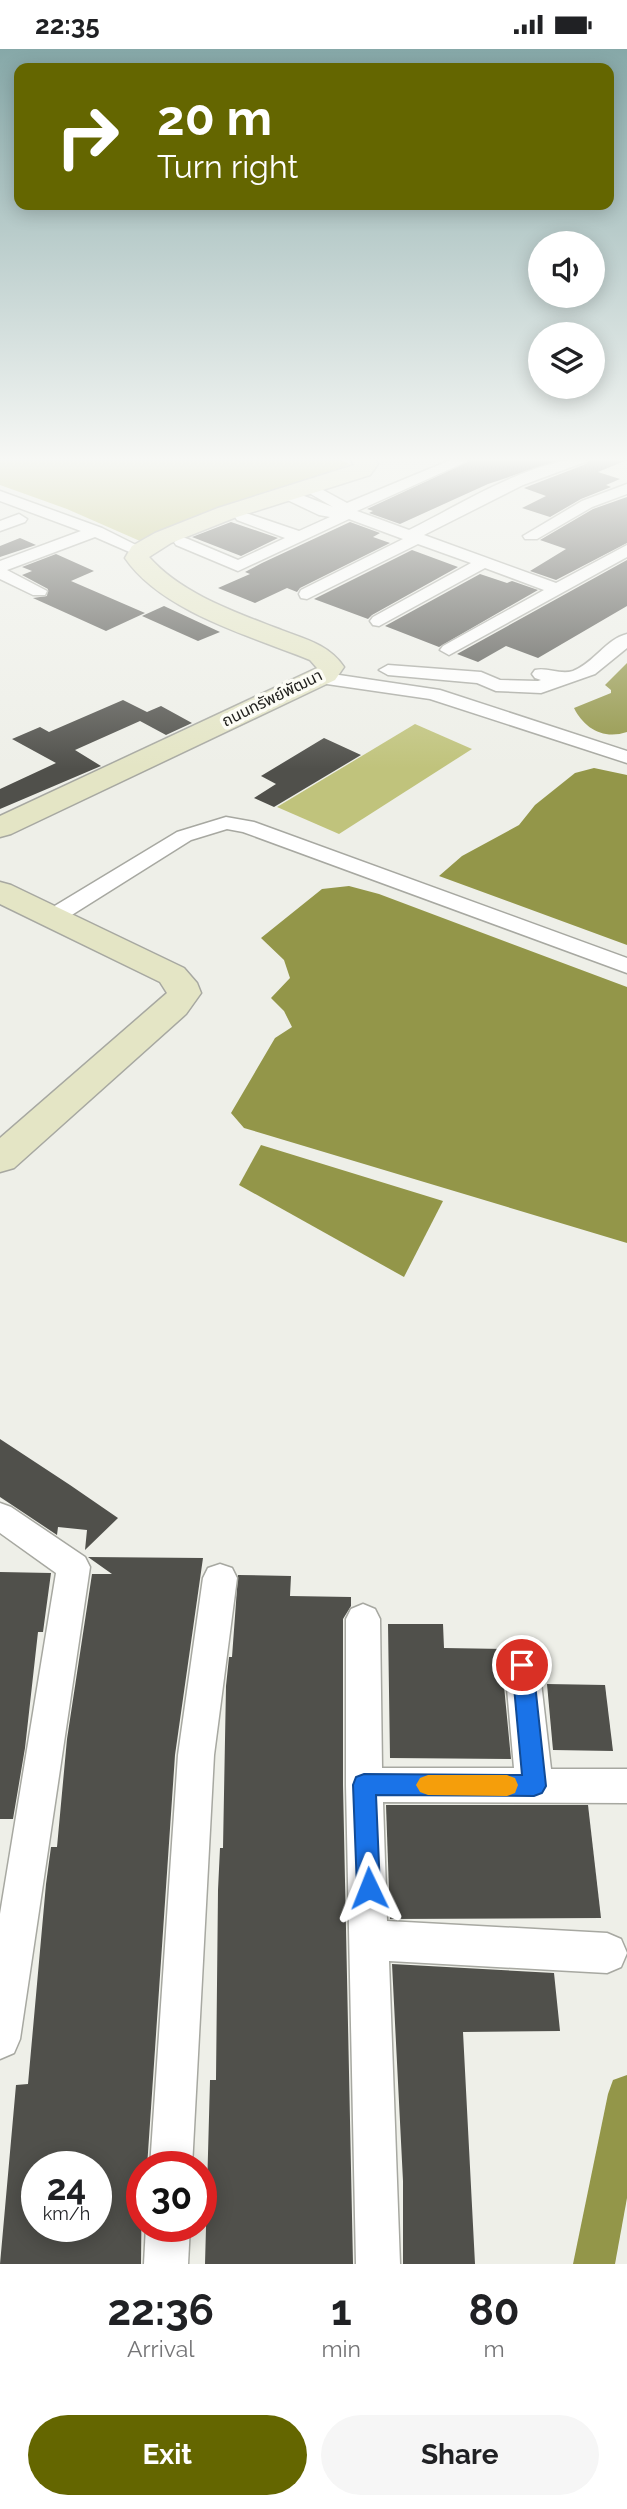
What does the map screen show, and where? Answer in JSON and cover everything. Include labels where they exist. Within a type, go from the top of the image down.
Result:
[{"type":"street","name":"ถนนทรัพย์พัฒนา","points":[[0,828],[325,673],[319,654],[174,591],[140,562]]},
{"type":"street","points":[[230,562],[238,566],[246,562]]},
{"type":"street","points":[[307,594],[365,562]]},
{"type":"street","points":[[449,650],[605,562]]},
{"type":"street","points":[[379,621],[483,563],[558,589]]},
{"type":"street","points":[[0,573],[39,591]]},
{"type":"street","points":[[0,590],[19,582]]},
{"type":"street","points":[[325,673],[481,678],[496,685],[541,687],[557,679],[576,678],[627,639]]},
{"type":"street","points":[[325,673],[433,694],[627,757]]},
{"type":"street","points":[[51,918],[184,836],[226,823],[247,826],[627,966]]},
{"type":"street","points":[[0,892],[172,975],[184,993],[174,1007],[0,1159]]},
{"type":"street","points":[[0,1516],[72,1567],[0,2039]]},
{"type":"street","points":[[172,2151],[196,1755],[220,1578]]},
{"type":"street","points":[[363,1619],[364,1785],[371,1940],[378,2264]]},
{"type":"street","points":[[522,1665],[534,1786]]},
{"type":"street","points":[[364,1785],[627,1786]]},
{"type":"street","points":[[371,1940],[607,1953]]},
{"type":"street","points":[[166,2264],[167,2242]]},
{"type":"shaded area","points":[[627,663],[627,732],[602,733],[583,721],[574,708],[611,693],[605,685]]},
{"type":"shaded area","points":[[415,724],[472,749],[339,834],[277,807]]},
{"type":"shaded area","points":[[594,768],[627,775],[627,945],[439,876],[462,856],[519,825],[535,805],[575,773]]},
{"type":"shaded area","points":[[349,886],[379,894],[627,987],[627,1243],[244,1128],[231,1113],[275,1038],[292,1027],[284,1011],[271,998],[290,978],[284,960],[261,938],[322,889]]},
{"type":"shaded area","points":[[261,1145],[443,1201],[404,1277],[239,1185]]},
{"type":"building","points":[[34,562],[75,562],[94,571],[71,581],[145,613],[106,631],[13,589],[33,598],[47,596],[48,589],[22,575],[32,571],[22,567]]},
{"type":"building","points":[[351,562],[297,592],[287,588],[255,603],[218,588],[250,574],[245,572],[262,563]]},
{"type":"building","points":[[387,562],[445,562],[458,567],[368,619],[314,599]]},
{"type":"building","points":[[544,562],[590,562],[556,580],[530,571]]},
{"type":"building","points":[[627,562],[627,606],[538,658],[506,646],[478,662],[457,654]]},
{"type":"building","points":[[480,574],[538,590],[439,647],[385,626]]},
{"type":"building","points":[[164,606],[220,632],[198,641],[142,616]]},
{"type":"building","points":[[123,700],[147,712],[161,706],[192,723],[166,735],[140,721],[75,750],[101,766],[0,809],[0,789],[56,763],[12,739],[40,727],[49,732]]},
{"type":"building","points":[[324,738],[361,755],[274,807],[254,798],[276,784],[261,776]]},
{"type":"building","points":[[0,1439],[118,1518],[85,1550],[87,1530],[58,1527],[57,1535],[0,1497]]},
{"type":"building","points":[[88,1557],[203,1558],[175,1755],[148,2151],[126,2151],[126,2242],[141,2242],[141,2264],[0,2264],[16,2085],[28,2084],[46,1884],[51,1847],[57,1847],[67,1739],[92,1574],[112,1574]]},
{"type":"building","points":[[0,1572],[51,1573],[43,1632],[38,1632],[25,1748],[13,1819],[0,1819]]},
{"type":"building","points":[[238,1575],[291,1576],[290,1596],[351,1597],[351,1606],[343,1619],[343,1785],[353,2264],[205,2264],[206,2242],[217,2242],[217,2151],[208,2151],[210,2080],[216,2080],[218,1890],[220,1848],[223,1848],[226,1686],[229,1657],[232,1657]]},
{"type":"building","points":[[388,1624],[443,1624],[444,1648],[505,1649],[502,1665],[511,1759],[390,1758]]},
{"type":"building","points":[[547,1684],[605,1685],[613,1751],[553,1750]]},
{"type":"building","points":[[386,1805],[588,1805],[601,1918],[390,1919]]},
{"type":"building","points":[[392,1964],[554,1973],[560,2031],[463,2032],[475,2264],[403,2264],[403,2181]]},
{"type":"waterway","points":[[594,2264],[627,2094]]},
{"type":"slow traffic","points":[[428,1785],[507,1785]]},
{"type":"route","points":[[369,1888],[364,1785],[534,1786],[522,1665]]}]
